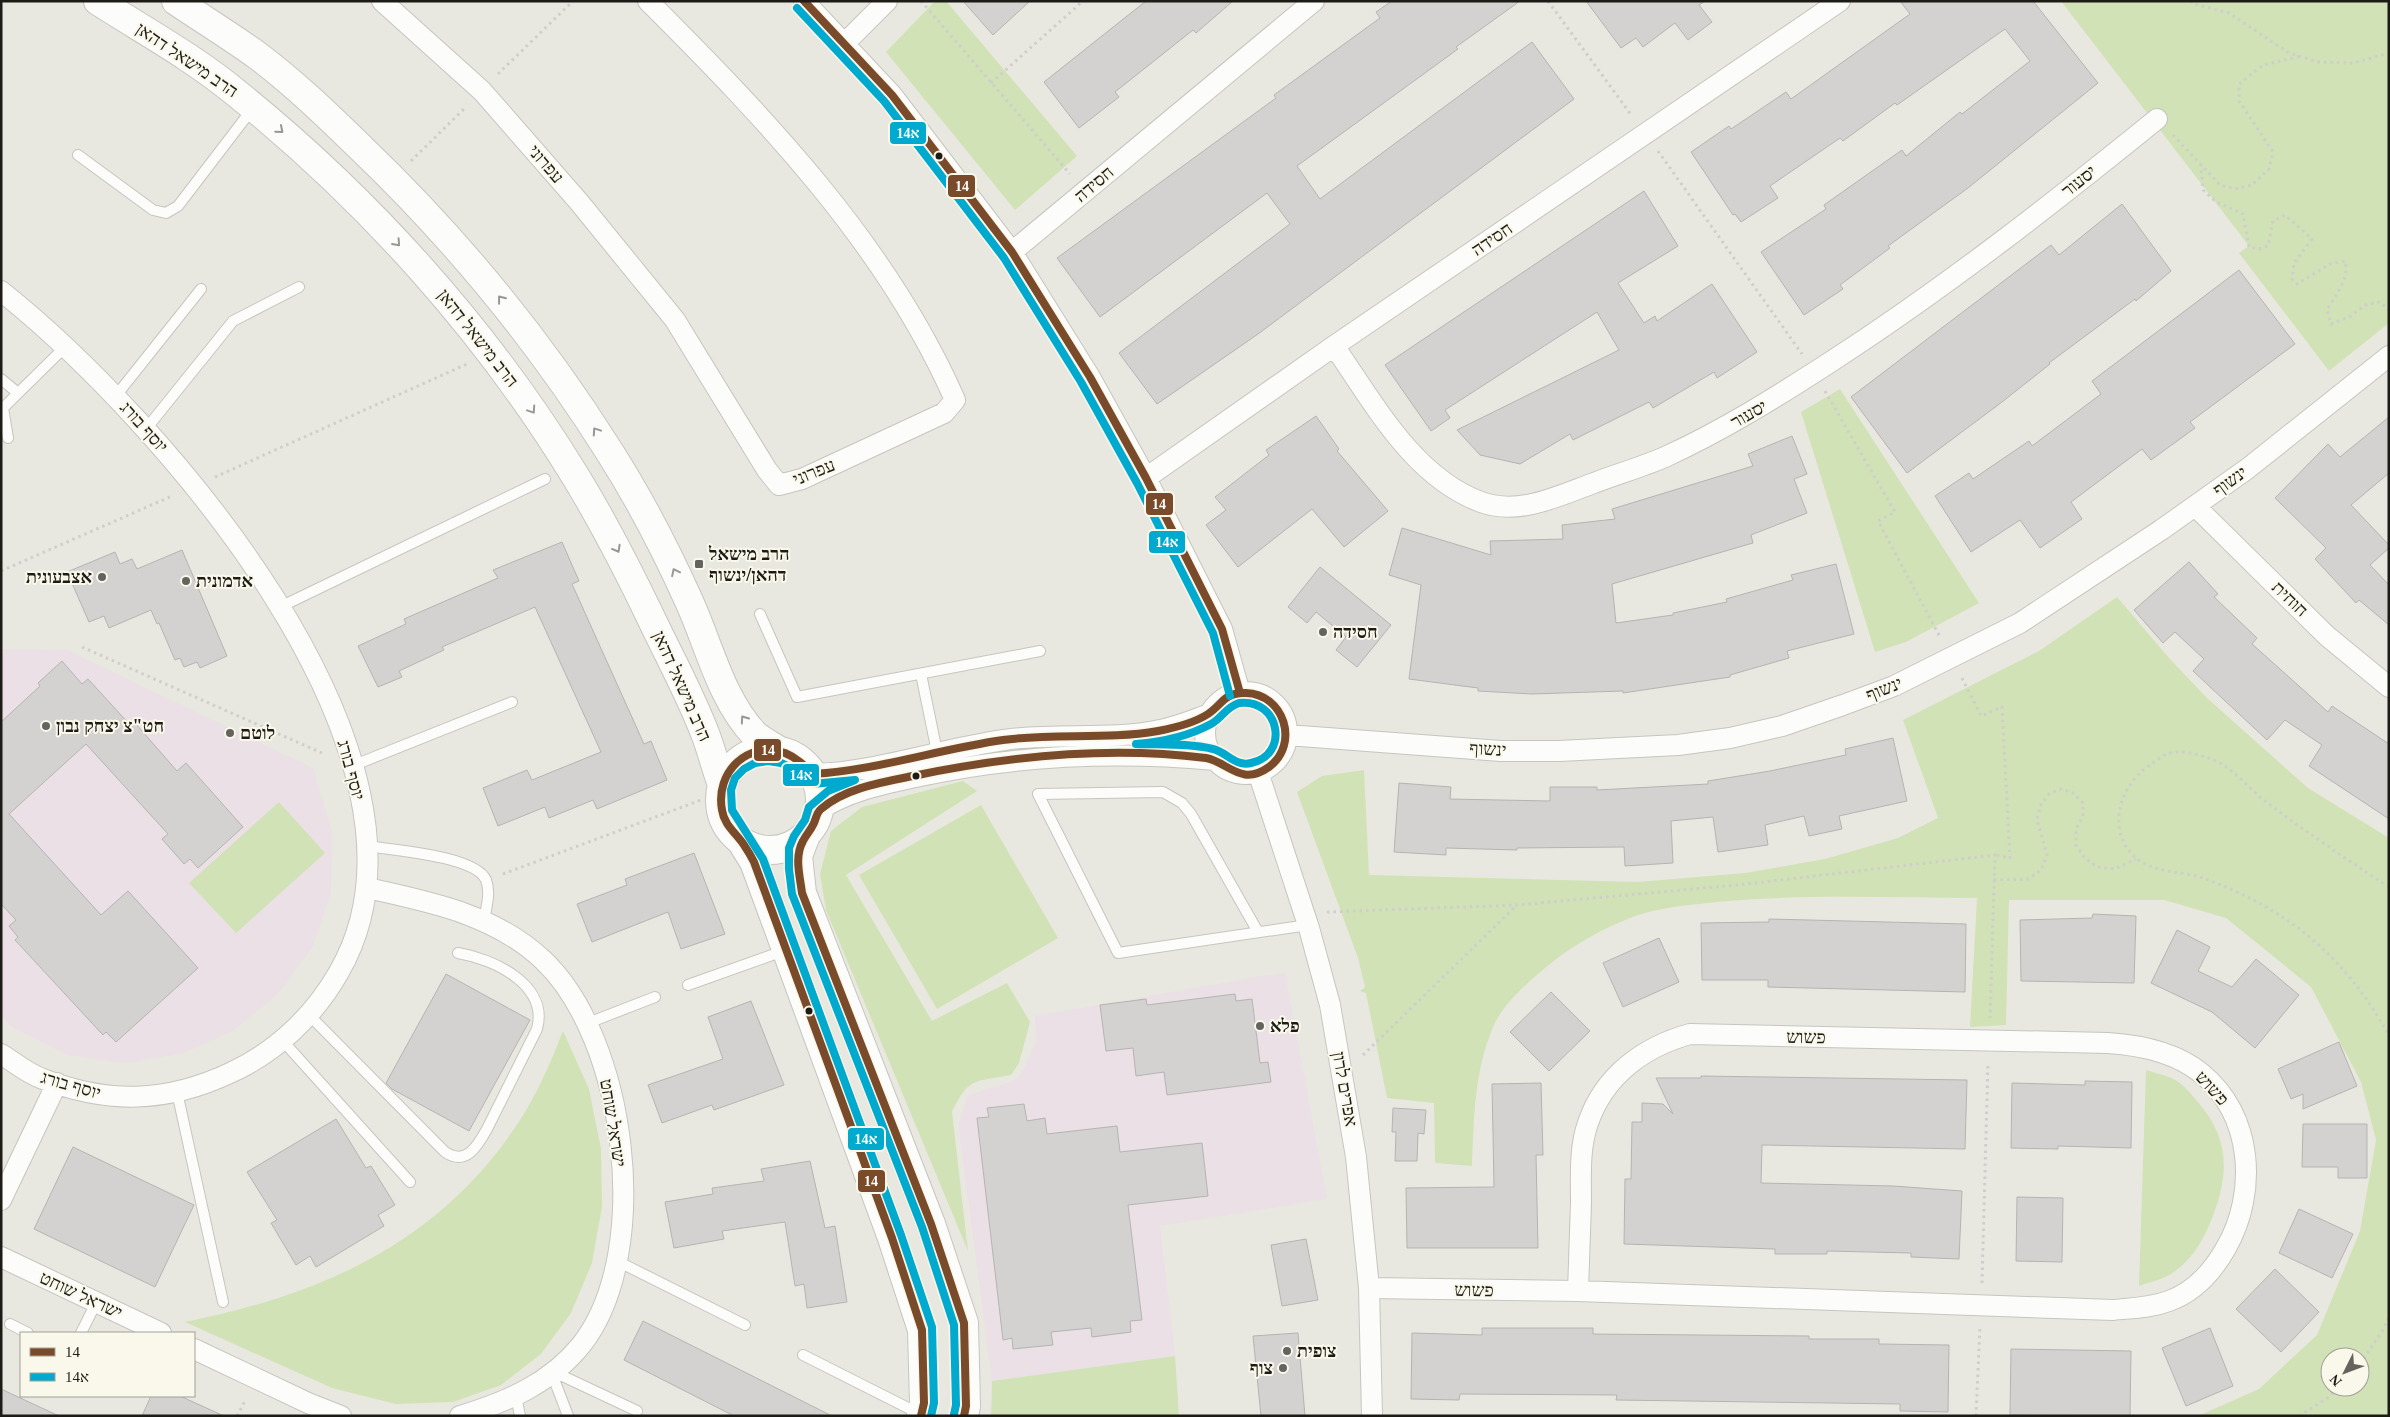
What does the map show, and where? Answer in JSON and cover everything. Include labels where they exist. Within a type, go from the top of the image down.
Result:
[{"type":"street","name":"הרב מישאל דהאן","points":[[98,1],[234,90],[306,153],[383,227],[447,297],[515,384],[574,474],[620,555],[692,702],[707,738],[721,789]]},
{"type":"street","points":[[176,1],[259,57],[334,122],[413,198],[479,271],[548,360],[610,452],[662,544],[689,601],[730,698],[756,736],[780,751],[799,759],[813,774],[820,798],[819,810],[816,821],[806,835],[798,856],[802,894],[931,1224],[964,1323],[966,1406],[964,1416]]},
{"type":"street","name":"עפרוני","points":[[382,1],[482,91],[579,202],[675,320],[779,485],[802,479],[944,413],[955,400],[943,372],[899,296],[845,219],[799,160],[707,60],[648,1]]},
{"type":"street","points":[[804,1],[892,95],[1012,252],[1090,377],[1146,478],[1222,629],[1240,693]]},
{"type":"street","points":[[845,43],[887,1]]},
{"type":"street","name":"חסידה","points":[[1012,252],[1314,1]]},
{"type":"street","name":"חסידה","points":[[1146,478],[1334,346],[1840,1]]},
{"type":"street","name":"יסעור","points":[[1334,346],[1404,444],[1432,472],[1456,490],[1483,503],[1505,507],[1534,504],[1664,457],[1767,404],[1905,314],[1996,247],[2158,119]]},
{"type":"street","name":"יוסף בורג","points":[[1,291],[65,347],[116,396],[195,486],[244,551],[280,607],[313,666],[352,766],[362,808],[367,846],[367,888],[354,941],[329,989],[295,1030],[252,1063],[204,1086],[151,1097],[96,1095],[40,1078],[1,1054]]},
{"type":"street","name":"ינשוף","points":[[1287,734],[1501,750],[1559,751],[1678,745],[1730,738],[1782,726],[1894,686],[2020,623],[2247,469],[2389,356]]},
{"type":"street","name":"חוחית","points":[[2195,506],[2327,636],[2389,687]]},
{"type":"street","points":[[1240,693],[1263,696],[1281,712],[1286,723],[1287,734],[1279,758],[1270,766],[1258,772],[1235,773],[1224,768],[1215,760],[1206,738],[1206,725],[1210,714],[1228,696],[1240,693]]},
{"type":"street","points":[[813,774],[861,769],[1006,739],[1056,735],[1132,734],[1159,730],[1210,714]]},
{"type":"street","points":[[780,751],[758,751],[744,756],[733,766],[721,789],[720,807],[724,820],[731,832],[753,847],[775,850],[791,845],[806,835]]},
{"type":"street","points":[[819,810],[851,792],[959,768],[1010,760],[1061,755],[1169,755],[1215,760]]},
{"type":"street","name":"אפרים לרון","points":[[1258,772],[1306,919],[1330,1005],[1356,1157],[1369,1288],[1372,1416]]},
{"type":"street","points":[[742,841],[754,862],[787,950],[892,1238],[922,1330],[924,1403],[921,1416]]},
{"type":"street","name":"ישראל שוחט","points":[[367,888],[424,901],[471,915],[510,934],[543,960],[569,991],[588,1024],[605,1068],[616,1122],[621,1160],[623,1211],[617,1261],[612,1284],[594,1324],[568,1359],[553,1373],[516,1396],[460,1416]]},
{"type":"street","name":"פשוש","points":[[1369,1288],[1578,1291],[2113,1310],[2145,1308],[2170,1301],[2193,1288],[2209,1274],[2233,1236],[2241,1215],[2247,1162],[2241,1130],[2220,1091],[2200,1072],[2178,1060],[2153,1050],[2130,1044],[1690,1034],[1669,1040],[1642,1054],[1618,1072],[1602,1095],[1588,1124],[1582,1153],[1578,1291]]},
{"type":"street","points":[[1,1200],[57,1083]]},
{"type":"street","name":"ישראל שוחט","points":[[1,1257],[159,1332]]},
{"type":"street","points":[[195,1349],[308,1403],[341,1416]]},
{"type":"lane","points":[[78,155],[153,210],[166,213],[178,206],[253,108]]},
{"type":"lane","points":[[146,429],[233,321],[299,287]]},
{"type":"lane","points":[[116,396],[201,289]]},
{"type":"lane","points":[[8,438],[3,408],[65,347]]},
{"type":"lane","points":[[1,379],[18,393]]},
{"type":"lane","points":[[280,607],[545,479]]},
{"type":"lane","points":[[760,614],[797,697],[1040,651]]},
{"type":"lane","points":[[921,674],[937,752]]},
{"type":"lane","points":[[352,766],[512,702]]},
{"type":"lane","points":[[1258,932],[1191,814],[1182,803],[1162,792],[1038,794],[1118,953],[1258,932],[1306,919]]},
{"type":"lane","points":[[367,846],[461,861],[478,869],[486,880],[488,893],[484,922]]},
{"type":"lane","points":[[688,985],[787,950]]},
{"type":"lane","points":[[308,1014],[445,1152],[457,1158],[467,1156],[475,1148],[487,1129],[538,1029],[540,1018],[539,1006],[534,996],[516,978],[492,964],[458,952]]},
{"type":"lane","points":[[588,1024],[655,997]]},
{"type":"lane","points":[[282,1040],[410,1182]]},
{"type":"lane","points":[[177,1092],[223,1302]]},
{"type":"lane","points":[[617,1261],[745,1325]]},
{"type":"lane","points":[[82,1332],[96,1303]]},
{"type":"lane","points":[[10,1324],[26,1332]]},
{"type":"lane","points":[[803,1355],[921,1416]]},
{"type":"lane","points":[[553,1373],[637,1412]]},
{"type":"lane","points":[[553,1373],[568,1416]]},
{"type":"lane","points":[[516,1396],[520,1416]]},
{"type":"path","points":[[921,1],[1085,192]]},
{"type":"path","points":[[991,83],[1083,1]]},
{"type":"path","points":[[1306,919],[1517,905],[1737,885],[1995,855],[2010,858],[2002,707],[1981,716],[1878,521],[1895,512],[1815,372],[1646,134],[1548,1]]},
{"type":"path","points":[[2190,1],[2194,4],[2229,13],[2289,53],[2318,62],[2354,63],[2389,53]]},
{"type":"path","points":[[2158,119],[2220,185],[2235,189],[2252,185],[2269,169],[2273,152],[2239,100],[2239,84],[2263,64],[2301,56]]},
{"type":"path","points":[[2201,164],[2202,190],[2216,202],[2243,214],[2249,247],[2259,249],[2268,246],[2272,222],[2285,215],[2312,239],[2294,263],[2292,279],[2297,284],[2330,264],[2345,261],[2348,270],[2340,289],[2327,310],[2331,324],[2349,317],[2367,304],[2380,302],[2389,310]]},
{"type":"path","points":[[1,571],[490,353]]},
{"type":"path","points":[[82,647],[352,766]]},
{"type":"path","points":[[2389,888],[2322,843],[2262,799],[2214,759],[2192,753],[2168,754],[2144,768],[2129,784],[2120,801],[2119,830],[2126,847],[2136,859],[2153,867],[2200,877],[2239,891],[2307,933],[2341,966],[2372,1005],[2389,1035]]},
{"type":"path","points":[[486,880],[721,789]]},
{"type":"path","points":[[1994,880],[2028,879],[2041,870],[2047,855],[2037,820],[2040,806],[2049,794],[2061,789],[2073,792],[2083,803],[2083,816],[2076,829],[2076,845],[2085,858],[2097,866],[2115,869],[2136,859]]},
{"type":"path","points":[[1976,1416],[1995,855]]},
{"type":"path","points":[[1342,1074],[1517,905]]},
{"type":"path","points":[[2370,1349],[2389,1317]]},
{"type":"path","points":[[2299,1416],[2329,1397]]},
{"type":"shaded area","points":[[1,649],[67,650],[313,768],[332,832],[331,893],[312,948],[278,994],[233,1031],[181,1054],[125,1063],[67,1055],[12,1027],[1,1016]]},
{"type":"shaded area","points":[[1285,972],[1327,1199],[1160,1226],[1175,1356],[992,1381],[958,1123],[968,1095],[1010,1082],[1020,1076],[1036,1042],[1035,1016]]},
{"type":"green space","points":[[935,1],[946,1],[1077,156],[1015,210],[886,52]]},
{"type":"green space","points":[[2061,1],[2389,1],[2389,323],[2329,371],[2239,253],[2249,246]]},
{"type":"green space","points":[[1840,389],[1979,603],[1906,642],[1875,652],[1801,412]]},
{"type":"green space","points":[[2117,597],[2169,658],[2207,698],[2308,788],[2389,838],[2389,1416],[2198,1416],[2259,1389],[2317,1335],[2360,1231],[2376,1140],[2361,1082],[2311,987],[2226,918],[2164,900],[2009,900],[2006,1025],[1970,1027],[1977,898],[1852,897],[1759,899],[1660,909],[1625,920],[1573,947],[1532,979],[1513,997],[1502,1011],[1494,1025],[1482,1059],[1476,1094],[1472,1166],[1435,1163],[1434,1103],[1387,1098],[1366,993],[1360,991],[1365,987],[1358,958],[1297,792],[1322,776],[1364,770],[1369,875],[1637,882],[1745,873],[1825,859],[1898,838],[1938,818],[1903,720],[2039,651]]},
{"type":"green space","points":[[963,781],[977,791],[846,875],[932,1021],[1007,983],[1030,1022],[1019,1063],[1011,1075],[974,1083],[963,1092],[952,1112],[968,1251],[826,910],[820,874],[831,831],[862,807]]},
{"type":"green space","points":[[279,802],[325,853],[236,933],[189,883]]},
{"type":"green space","points":[[981,805],[1058,938],[937,1009],[859,875]]},
{"type":"green space","points":[[563,1031],[589,1089],[601,1149],[602,1207],[592,1263],[571,1313],[541,1354],[501,1385],[453,1402],[396,1404],[332,1388],[185,1322],[235,1311],[283,1297],[328,1279],[372,1258],[412,1233],[450,1203],[485,1167],[516,1126],[542,1080]]},
{"type":"green space","points":[[2146,1070],[2178,1082],[2197,1101],[2215,1127],[2220,1140],[2224,1168],[2214,1213],[2194,1253],[2170,1274],[2139,1286]]},
{"type":"green space","points":[[1175,1356],[1179,1416],[991,1416],[992,1381]]},
{"type":"building","points":[[963,1],[1030,1],[993,35]]},
{"type":"building","points":[[1146,1],[1233,1],[1196,33],[1193,30],[1115,92],[1119,97],[1079,128],[1044,82]]},
{"type":"building","points":[[1392,1],[1520,1],[1456,47],[1458,49],[1297,166],[1320,199],[1532,42],[1574,99],[1258,334],[1157,404],[1119,353],[1290,224],[1267,193],[1100,317],[1057,258],[1276,98],[1274,95],[1380,18],[1376,12]]},
{"type":"building","points":[[1586,1],[1705,1],[1699,5],[1712,22],[1688,40],[1675,23],[1643,47],[1636,38],[1621,48]]},
{"type":"building","points":[[1900,1],[2033,1],[2098,83],[1968,188],[1888,246],[1890,248],[1840,285],[1843,289],[1804,315],[1761,252],[1826,209],[1824,205],[1902,150],[1906,156],[1960,112],[1962,114],[2030,61],[2005,29],[1897,105],[1895,103],[1843,141],[1840,138],[1770,186],[1778,198],[1741,222],[1735,214],[1733,215],[1691,152],[1729,126],[1731,129],[1786,92],[1791,99],[1910,14]]},
{"type":"building","points":[[1644,191],[1678,246],[1618,283],[1644,323],[1655,316],[1657,321],[1712,284],[1757,352],[1717,378],[1714,372],[1653,408],[1649,402],[1573,440],[1570,434],[1520,464],[1480,455],[1457,430],[1619,350],[1597,312],[1445,410],[1450,418],[1431,431],[1385,365]]},
{"type":"building","points":[[2122,204],[2171,271],[2136,301],[2135,299],[2049,363],[2002,402],[1907,473],[1851,397],[2051,245],[2059,255]]},
{"type":"building","points":[[2239,270],[2295,344],[2190,422],[2195,428],[2151,460],[2142,449],[2071,502],[2082,519],[2040,548],[2020,520],[1971,552],[1935,496],[1969,473],[1973,479],[2029,441],[2032,446],[2101,394],[2092,381]]},
{"type":"building","points":[[1316,416],[1339,449],[1337,451],[1388,511],[1344,547],[1312,509],[1238,567],[1206,525],[1226,510],[1215,497],[1269,455],[1266,450]]},
{"type":"building","points":[[2389,417],[2389,473],[2351,505],[2389,545],[2389,548],[2370,565],[2389,585],[2389,625],[2359,600],[2356,603],[2315,559],[2326,548],[2275,498],[2328,444],[2340,457]]},
{"type":"building","points":[[1792,436],[1807,474],[1794,479],[1807,513],[1751,535],[1753,543],[1612,584],[1616,623],[1673,615],[1673,613],[1727,602],[1726,599],[1793,580],[1791,575],[1836,564],[1854,634],[1787,651],[1789,658],[1730,675],[1730,677],[1623,693],[1623,691],[1532,694],[1478,691],[1478,688],[1409,679],[1421,585],[1389,575],[1402,528],[1491,555],[1490,541],[1563,539],[1562,525],[1615,519],[1612,509],[1753,466],[1748,454]]},
{"type":"building","points":[[562,542],[579,581],[572,584],[644,744],[651,741],[667,780],[597,809],[593,800],[549,818],[545,807],[498,826],[483,788],[527,770],[532,780],[601,752],[535,607],[442,647],[444,650],[399,671],[402,677],[378,687],[358,646],[406,624],[404,619],[498,578],[493,570]]},
{"type":"building","points":[[182,550],[227,656],[200,668],[197,662],[184,667],[180,658],[175,660],[159,623],[157,624],[151,610],[109,628],[104,616],[89,622],[67,572],[115,552],[120,564],[132,559],[137,569]]},
{"type":"building","points":[[2189,562],[2218,594],[2214,597],[2257,638],[2252,644],[2328,712],[2332,706],[2389,744],[2389,819],[2309,766],[2322,745],[2285,720],[2267,740],[2193,671],[2204,659],[2175,632],[2163,643],[2134,610]]},
{"type":"building","points":[[1320,567],[1391,625],[1357,667],[1336,650],[1346,637],[1316,612],[1307,623],[1288,607]]},
{"type":"building","points":[[62,661],[82,684],[88,679],[131,726],[135,723],[177,771],[186,763],[243,827],[198,868],[190,859],[184,864],[162,839],[168,834],[86,744],[9,814],[101,915],[128,891],[198,968],[116,1042],[106,1032],[103,1035],[15,940],[18,937],[9,926],[16,920],[1,904],[1,722],[40,686],[38,683]]},
{"type":"building","points":[[1893,738],[1907,801],[1839,816],[1842,829],[1809,836],[1804,816],[1765,825],[1768,845],[1718,852],[1713,817],[1671,821],[1673,863],[1625,866],[1624,847],[1517,848],[1517,850],[1446,848],[1446,855],[1394,852],[1399,783],[1451,787],[1450,799],[1550,801],[1550,787],[1597,787],[1597,790],[1708,784],[1708,781],[1770,771],[1846,755],[1845,749]]},
{"type":"building","points":[[694,853],[725,934],[681,949],[668,912],[592,942],[577,904],[627,885],[625,879]]},
{"type":"building","points":[[2093,914],[2136,916],[2134,983],[2021,981],[2020,920],[2092,918]]},
{"type":"building","points":[[1769,919],[1966,924],[1965,992],[1768,987],[1768,980],[1702,980],[1701,923],[1769,922]]},
{"type":"building","points":[[2177,930],[2210,947],[2198,971],[2232,987],[2256,959],[2299,995],[2255,1048],[2212,1012],[2151,983]]},
{"type":"building","points":[[1659,938],[1679,982],[1623,1007],[1603,963]]},
{"type":"building","points":[[446,974],[530,1020],[469,1131],[392,1089],[386,1083]]},
{"type":"building","points":[[1551,992],[1590,1031],[1549,1071],[1510,1032]]},
{"type":"building","points":[[1235,994],[1236,1001],[1252,999],[1260,1063],[1268,1062],[1271,1082],[1167,1095],[1164,1072],[1136,1076],[1133,1048],[1106,1051],[1100,1005],[1146,999],[1147,1005]]},
{"type":"building","points":[[751,1001],[784,1085],[714,1110],[712,1105],[662,1123],[648,1085],[723,1059],[708,1017]]},
{"type":"building","points":[[2339,1042],[2357,1086],[2303,1109],[2303,1094],[2291,1099],[2278,1069]]},
{"type":"building","points":[[1701,1076],[1967,1080],[1965,1149],[1762,1145],[1761,1183],[1893,1186],[1962,1191],[1959,1259],[1911,1257],[1911,1253],[1827,1251],[1827,1254],[1775,1254],[1775,1249],[1624,1244],[1625,1179],[1631,1179],[1632,1122],[1642,1122],[1642,1103],[1663,1104],[1673,1114],[1656,1078],[1701,1078]]},
{"type":"building","points":[[2085,1081],[2132,1082],[2131,1148],[2058,1146],[2058,1149],[2011,1148],[2012,1083],[2085,1085]]},
{"type":"building","points":[[1541,1083],[1543,1155],[1536,1155],[1538,1248],[1407,1248],[1406,1188],[1494,1187],[1492,1084]]},
{"type":"building","points":[[1024,1104],[1027,1121],[1045,1118],[1047,1134],[1117,1126],[1120,1152],[1202,1143],[1208,1196],[1128,1205],[1142,1320],[1130,1321],[1131,1332],[1092,1337],[1091,1328],[1051,1332],[1053,1345],[1013,1349],[1012,1338],[1003,1340],[977,1118],[989,1117],[987,1108]]},
{"type":"building","points":[[1393,1108],[1426,1110],[1424,1134],[1418,1133],[1417,1161],[1395,1161],[1396,1132],[1392,1132]]},
{"type":"building","points":[[336,1119],[366,1168],[371,1166],[395,1205],[378,1215],[384,1226],[316,1267],[310,1256],[296,1265],[271,1223],[277,1220],[247,1172]]},
{"type":"building","points":[[2303,1124],[2367,1124],[2367,1178],[2338,1178],[2338,1167],[2302,1167]]},
{"type":"building","points":[[73,1147],[194,1205],[155,1287],[34,1229]]},
{"type":"building","points":[[810,1161],[825,1228],[835,1226],[847,1302],[807,1308],[804,1284],[795,1286],[785,1222],[722,1231],[724,1239],[674,1248],[665,1202],[713,1194],[712,1188],[764,1181],[761,1169]]},
{"type":"building","points":[[2017,1197],[2063,1198],[2062,1262],[2016,1261]]},
{"type":"building","points":[[2299,1209],[2353,1234],[2332,1278],[2279,1253]]},
{"type":"building","points":[[1306,1239],[1318,1300],[1282,1306],[1271,1245]]},
{"type":"building","points":[[2275,1269],[2319,1312],[2281,1352],[2236,1309]]},
{"type":"building","points":[[643,1321],[832,1416],[734,1416],[624,1360]]},
{"type":"building","points":[[1482,1328],[1593,1328],[1593,1334],[1809,1336],[1809,1339],[1879,1339],[1879,1344],[1949,1345],[1948,1412],[1900,1411],[1900,1404],[1616,1400],[1617,1395],[1460,1394],[1459,1400],[1411,1399],[1412,1333],[1482,1335]]},
{"type":"building","points":[[2210,1328],[2233,1386],[2186,1406],[2162,1348]]},
{"type":"building","points":[[1298,1333],[1305,1416],[1261,1416],[1253,1336]]},
{"type":"building","points":[[2011,1349],[2131,1351],[2130,1416],[2010,1415]]},
{"type":"building","points":[[1,1389],[59,1416],[1,1416]]},
{"type":"building","points":[[151,1397],[182,1397],[224,1416],[142,1416]]},
{"type":"transit line","name":"14","points":[[804,1],[892,95],[1012,252],[1090,377],[1146,478],[1222,629],[1240,693]]},
{"type":"transit line","name":"14א","points":[[797,8],[884,101],[1004,258],[1081,382],[1137,483],[1213,633],[1230,696]]},
{"type":"transit line","name":"14","points":[[921,1416],[924,1403],[922,1330],[892,1238],[754,862],[723,815],[721,796],[729,772],[737,762],[747,755],[759,751],[771,750],[785,753],[797,759],[813,774],[885,764],[1003,740],[1139,734],[1184,725],[1197,720],[1208,714],[1224,699],[1233,694],[1246,693],[1259,696],[1270,702],[1278,711],[1283,722],[1285,734],[1284,746],[1278,757],[1269,767],[1259,773],[1250,775],[1235,772],[1214,760],[1206,758],[1133,753],[1059,755],[985,763],[889,781],[841,796],[819,811],[800,847],[798,867],[802,893],[931,1224],[964,1323],[966,1406],[964,1416]]},
{"type":"transit line","name":"14א","points":[[1239,703],[1253,704],[1264,709],[1271,718],[1275,728],[1275,739],[1271,750],[1263,758],[1251,763],[1240,763],[1218,751],[1204,747],[1136,744],[1165,740],[1194,732],[1211,724],[1231,707],[1239,703]]},
{"type":"transit line","name":"14א","points":[[931,1416],[934,1403],[932,1327],[901,1235],[763,859],[732,810],[731,790],[735,778],[744,769],[755,763],[768,761],[781,763],[794,769],[812,784],[855,780],[828,791],[809,807],[805,820],[794,836],[789,848],[792,894],[922,1227],[954,1325],[956,1405],[954,1414]]},
{"type":"place","name":"הרב מישאל דהאן/ינשוף","points":[[699,564]]},
{"type":"place","name":"אצבעונית","points":[[102,577]]},
{"type":"place","name":"אדמונית","points":[[186,581]]},
{"type":"place","name":"חסידה","points":[[1323,632]]},
{"type":"place","name":"חט\"צ יצחק נבון","points":[[46,726]]},
{"type":"place","name":"לוטם","points":[[230,733]]},
{"type":"place","name":"פלא","points":[[1260,1026]]},
{"type":"place","name":"צופית","points":[[1287,1351]]},
{"type":"place","name":"צוף","points":[[1283,1368]]}]
